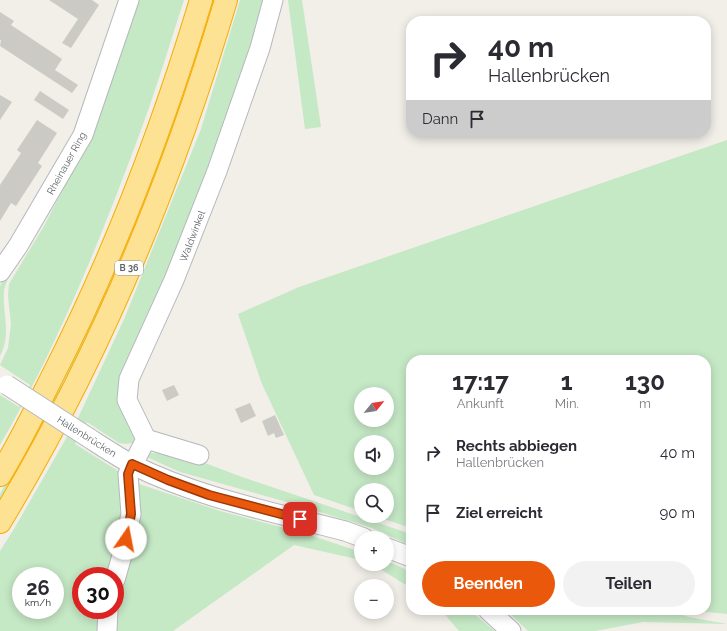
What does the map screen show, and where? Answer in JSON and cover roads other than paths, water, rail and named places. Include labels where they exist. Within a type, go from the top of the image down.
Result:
[{"type":"highway","name":"B 36","points":[[0,475],[64,354],[100,276],[155,138],[201,0]]},
{"type":"highway","name":"B 36","points":[[0,522],[71,395],[125,277],[183,132],[226,0]]},
{"type":"street","name":"Rheinauer Ring","points":[[0,272],[18,246],[83,135],[129,0]]},
{"type":"street","name":"Waldwinkel","points":[[146,440],[127,400],[129,379],[149,339],[174,280],[217,171],[260,48],[273,0]]},
{"type":"street","name":"Hallenbrücken","points":[[3,382],[132,464],[168,480],[209,495],[345,530],[354,534]]},
{"type":"street","points":[[119,567],[131,514],[127,481],[128,474],[146,440],[199,455]]},
{"type":"street","points":[[394,551],[406,556]]},
{"type":"street","points":[[493,615],[511,631]]},
{"type":"street","points":[[108,619],[108,631]]}]
